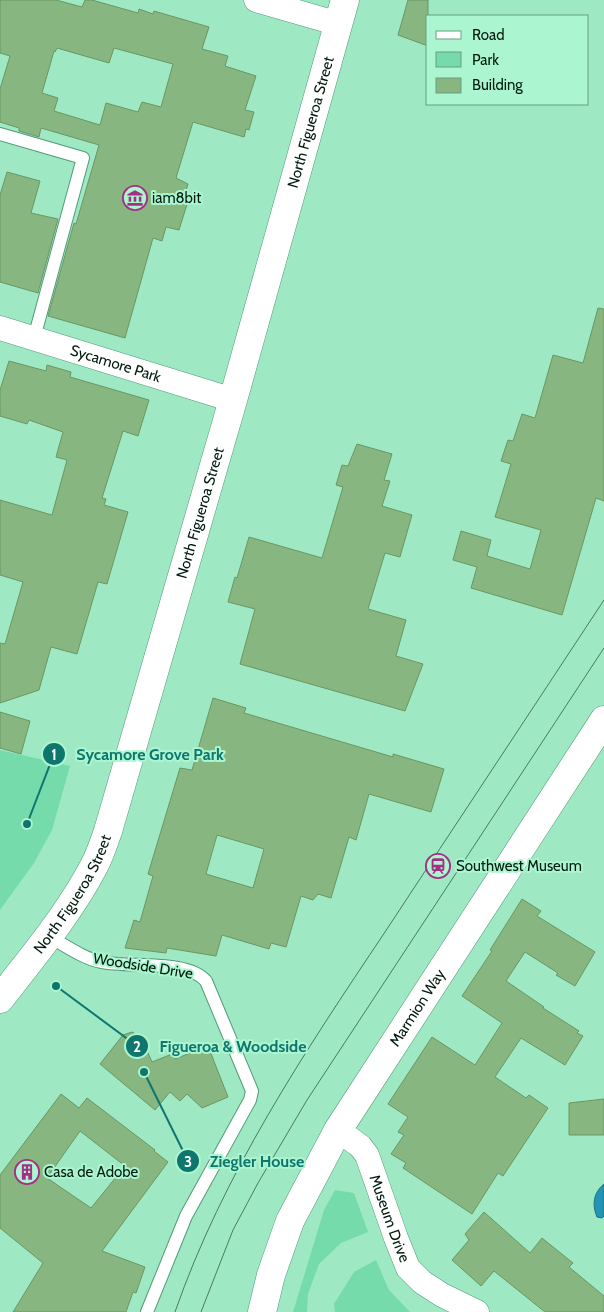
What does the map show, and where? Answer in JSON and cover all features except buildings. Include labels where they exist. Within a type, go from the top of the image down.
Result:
[{"type":"main road","name":"North Figueroa Street","points":[[0,999],[80,890],[95,865],[108,831],[342,12]]},
{"type":"main road","name":"Marmion Way","points":[[262,1312],[271,1275],[290,1221],[338,1130],[604,720]]},
{"type":"street","points":[[256,0],[342,12]]},
{"type":"street","name":"Sycamore Park","points":[[0,328],[232,400]]},
{"type":"street","name":"Museum Drive","points":[[338,1130],[360,1146],[368,1155],[408,1268],[422,1282],[442,1295],[477,1312]]},
{"type":"lane","points":[[0,134],[83,158],[34,338]]},
{"type":"lane","name":"Woodside Drive","points":[[48,936],[86,957],[101,962],[185,969],[200,974],[206,981],[252,1090],[250,1100],[186,1216],[147,1312]]},
{"type":"green space","points":[[0,750],[70,766],[52,830],[34,863],[0,910]]},
{"type":"green space","points":[[335,1190],[354,1193],[368,1232],[341,1243],[319,1264],[308,1294],[307,1312],[293,1312],[324,1210]]},
{"type":"green space","points":[[376,1260],[389,1290],[410,1312],[335,1312],[334,1304],[354,1272]]},
{"type":"water","points":[[604,1184],[604,1216],[602,1218],[597,1217],[594,1199]]},
{"type":"tram line","points":[[175,1312],[194,1261],[217,1211],[241,1163],[296,1069],[604,600]]},
{"type":"tram line","points":[[201,1312],[233,1230],[258,1183],[307,1100],[604,648]]},
{"type":"place","name":"iam8bit","points":[[135,198]]},
{"type":"place","name":"Sycamore Grove Park","points":[[27,824]]},
{"type":"place","name":"Southwest Museum","points":[[438,866]]},
{"type":"place","name":"Figueroa & Woodside","points":[[56,986]]},
{"type":"place","name":"Ziegler House","points":[[144,1072]]},
{"type":"place","name":"Casa de Adobe","points":[[27,1172]]}]
